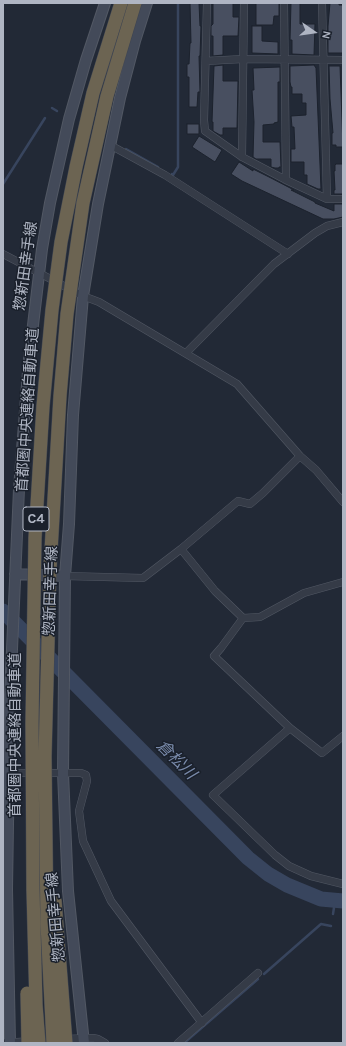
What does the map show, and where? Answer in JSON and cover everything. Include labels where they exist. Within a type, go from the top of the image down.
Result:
[{"type":"highway","name":"首都圏中央連絡自動車道","points":[[39,1043],[36,1005],[32,814],[32,633],[42,406],[61,242],[93,93],[121,3]]},
{"type":"highway","name":"首都圏中央連絡自動車道","points":[[53,1043],[48,924],[45,756],[50,568],[60,396],[67,314],[83,203],[107,96],[136,3]]},
{"type":"highway","points":[[28,1043],[25,842],[32,814]]},
{"type":"highway","points":[[46,831],[53,864],[66,1043]]},
{"type":"main road","name":"惣新田幸手線","points":[[8,1043],[6,772],[15,574],[24,413],[29,359],[39,273],[50,203],[69,119],[86,60],[105,3]]},
{"type":"main road","name":"惣新田幸手線","points":[[84,1040],[68,891],[63,773],[65,576],[69,524],[73,414],[83,296],[98,204],[130,58],[147,3]]},
{"type":"main road","points":[[15,574],[65,576]]},
{"type":"main road","points":[[3,707],[10,695]]},
{"type":"street","points":[[207,3],[205,131],[242,157],[286,180],[327,199],[343,199]]},
{"type":"street","points":[[242,157],[244,3]]},
{"type":"street","points":[[284,3],[286,180]]},
{"type":"street","points":[[322,3],[327,199]]},
{"type":"street","points":[[206,61],[243,59],[343,60]]},
{"type":"street","points":[[110,145],[165,175],[288,254]]},
{"type":"street","points":[[186,353],[269,269],[326,226],[343,222]]},
{"type":"street","points":[[3,254],[83,296],[99,302],[237,384],[300,456],[316,470],[343,502]]},
{"type":"street","points":[[65,576],[143,578],[181,549],[238,501],[250,504],[300,456]]},
{"type":"street","points":[[181,549],[215,590],[242,618],[260,617],[304,593],[343,582]]},
{"type":"street","points":[[242,618],[214,656],[290,728],[322,753],[343,736]]},
{"type":"street","points":[[290,728],[213,795],[275,855],[289,866],[311,876],[343,884]]},
{"type":"street","points":[[6,772],[81,773],[86,775],[87,781],[79,811],[83,841],[111,901],[202,1023]]},
{"type":"street","points":[[178,1043],[258,974]]},
{"type":"street","points":[[8,1043],[98,1039],[105,1043]]},
{"type":"building","points":[[190,3],[199,3],[201,26],[199,56],[200,92],[198,92],[197,107],[189,107],[189,77],[187,77],[187,64],[189,64],[191,43]]},
{"type":"building","points":[[213,3],[233,3],[233,17],[239,17],[238,36],[223,36],[223,55],[213,56],[213,36],[211,36],[211,26],[213,24]]},
{"type":"building","points":[[256,3],[279,3],[279,16],[274,16],[273,25],[256,25]]},
{"type":"building","points":[[291,3],[300,3],[300,24],[315,24],[314,55],[292,54],[292,40],[290,40]]},
{"type":"building","points":[[330,3],[339,3],[339,5],[343,5],[343,53],[328,53]]},
{"type":"building","points":[[252,26],[262,26],[262,41],[278,42],[278,54],[252,53]]},
{"type":"building","points":[[223,65],[223,81],[238,81],[237,128],[223,128],[223,135],[220,135],[213,131],[212,122],[214,66]]},
{"type":"building","points":[[314,65],[316,68],[321,189],[307,184],[307,175],[304,175],[304,162],[291,162],[291,149],[295,149],[294,127],[292,127],[291,116],[306,115],[306,103],[302,103],[302,94],[292,94],[290,66]]},
{"type":"building","points":[[329,66],[340,66],[343,147],[336,147],[336,145],[332,145],[333,133]]},
{"type":"building","points":[[280,67],[280,82],[278,82],[278,122],[263,125],[263,142],[280,142],[281,167],[275,168],[271,167],[271,159],[256,159],[253,157],[253,68]]},
{"type":"building","points":[[187,124],[199,124],[199,134],[187,134]]},
{"type":"building","points":[[199,136],[222,150],[215,162],[192,147]]},
{"type":"building","points":[[239,162],[253,171],[253,169],[294,190],[291,190],[315,203],[334,211],[334,204],[343,204],[343,217],[323,219],[242,181],[231,174]]},
{"type":"building","points":[[336,164],[343,164],[343,194],[334,194],[334,171]]},
{"type":"waterway","points":[[172,174],[173,175],[178,167],[178,3]]},
{"type":"waterway","points":[[52,108],[57,111]]},
{"type":"waterway","points":[[3,184],[45,118]]},
{"type":"waterway","points":[[126,149],[158,167]]},
{"type":"waterway","name":"倉松川","points":[[3,611],[248,858],[268,874],[287,885],[321,899],[343,901]]},
{"type":"waterway","points":[[333,914],[335,901]]},
{"type":"waterway","points":[[264,974],[321,924],[331,926]]},
{"type":"waterway","points":[[184,1043],[258,979]]}]
